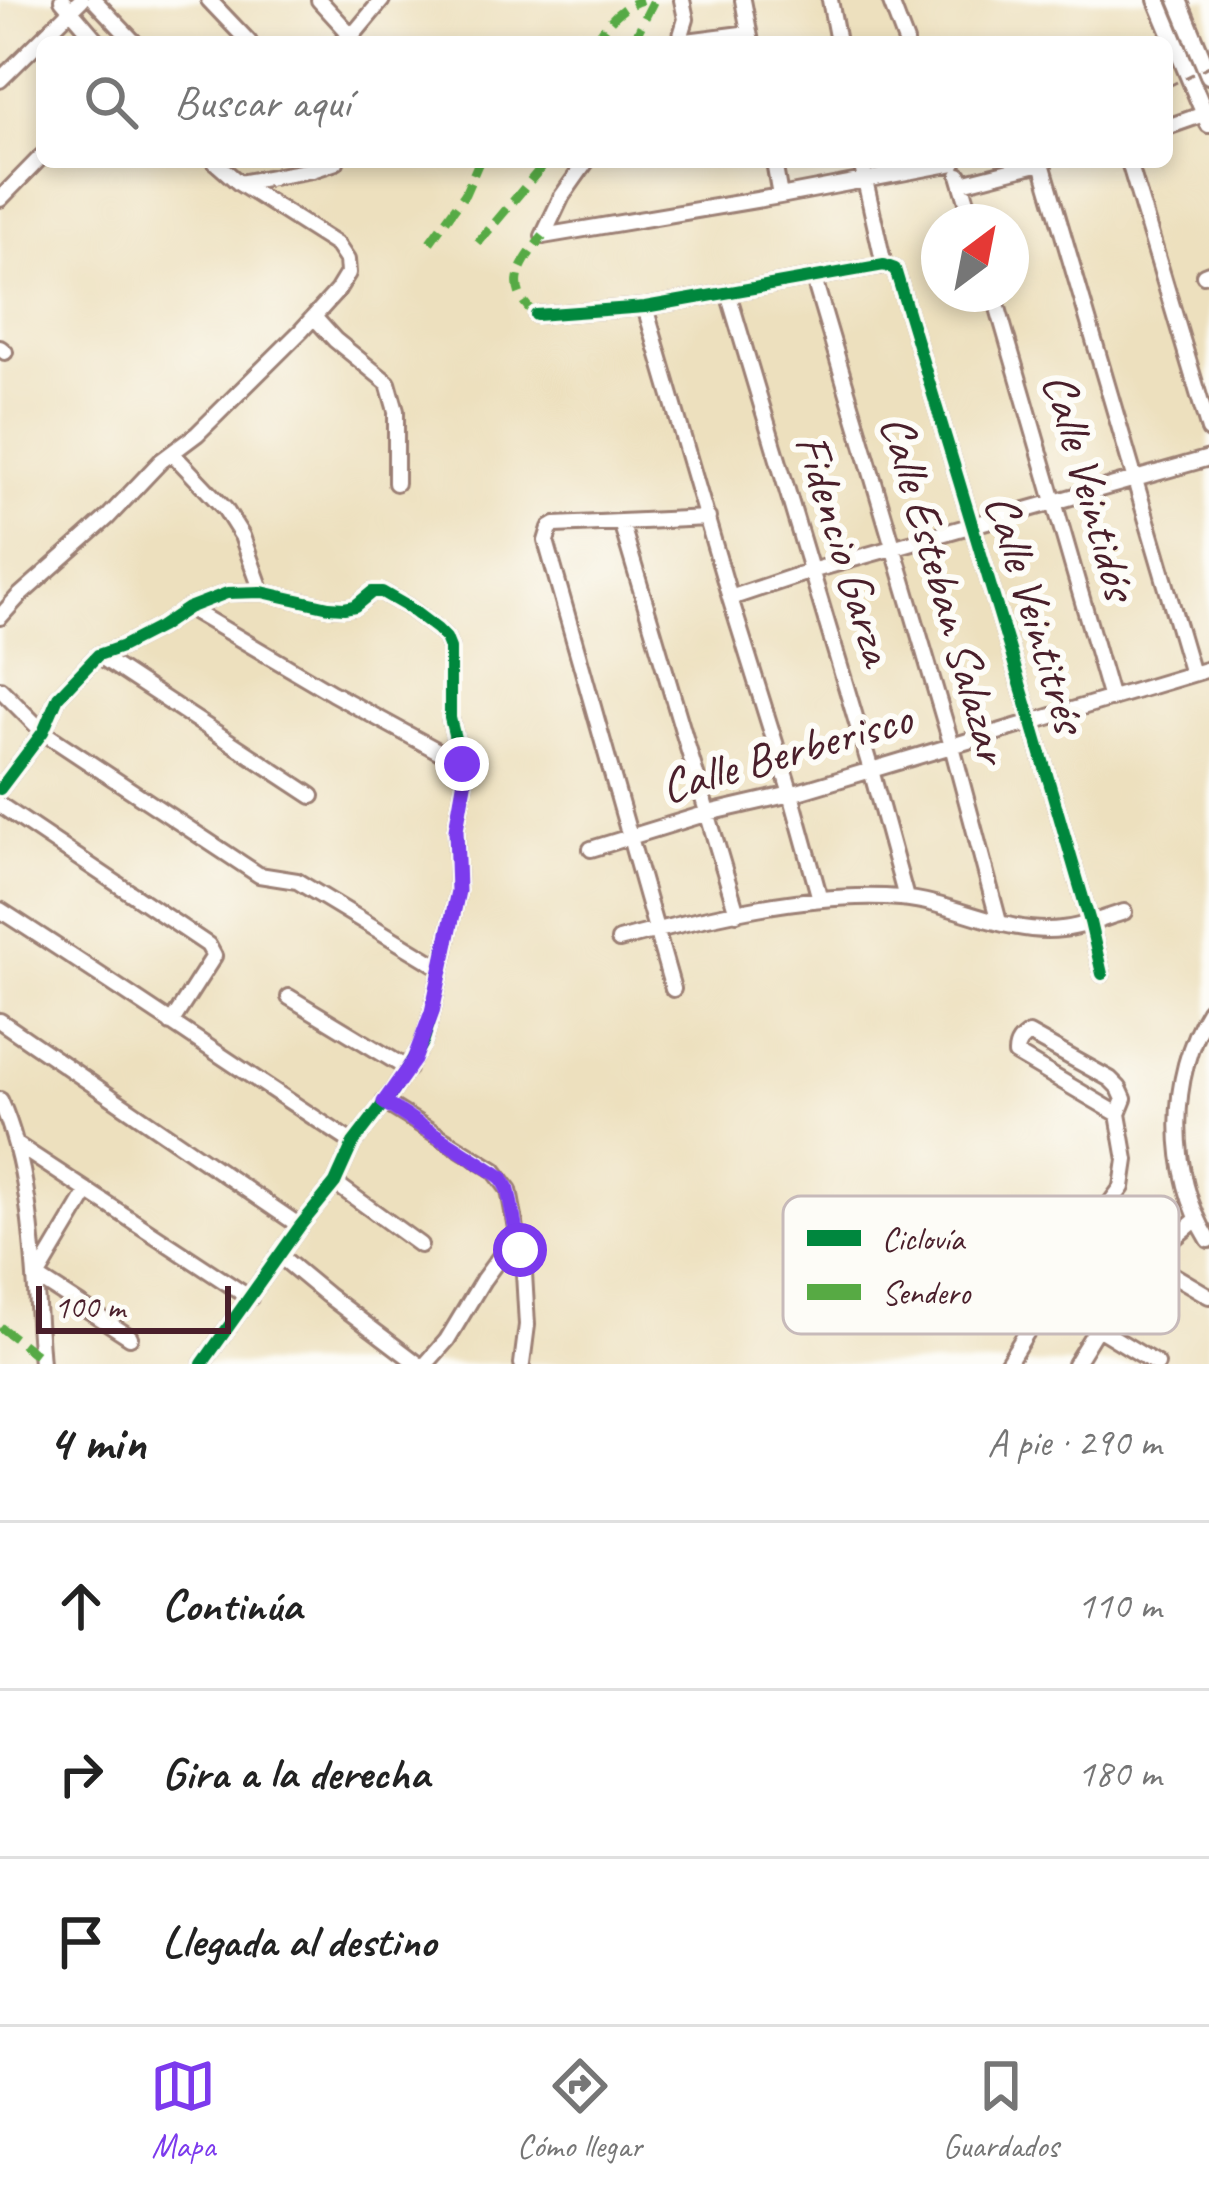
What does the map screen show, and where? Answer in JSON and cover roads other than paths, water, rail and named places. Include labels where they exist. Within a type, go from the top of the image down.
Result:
[{"type":"main road","points":[[1157,0],[1194,40],[1203,119]]},
{"type":"main road","points":[[1178,0],[1209,70]]},
{"type":"street","points":[[94,0],[128,36]]},
{"type":"street","points":[[209,0],[243,36]]},
{"type":"street","points":[[320,0],[344,36]]},
{"type":"street","points":[[349,36],[382,0]]},
{"type":"street","points":[[681,36],[686,19],[682,0]]},
{"type":"street","points":[[743,0],[750,36]]},
{"type":"street","points":[[830,0],[837,36]]},
{"type":"street","points":[[890,0],[904,36]]},
{"type":"street","points":[[41,36],[71,4],[94,36]]},
{"type":"street","points":[[0,80],[36,41]]},
{"type":"street","points":[[1173,126],[1203,119]]},
{"type":"street","points":[[0,199],[36,163]]},
{"type":"street","points":[[0,617],[196,434],[314,317],[348,273],[347,260],[337,245],[222,168]]},
{"type":"street","points":[[238,183],[318,168]]},
{"type":"street","points":[[582,168],[543,236],[931,168]]},
{"type":"street","points":[[775,168],[780,196]]},
{"type":"street","points":[[536,315],[645,307],[884,265],[862,168]]},
{"type":"street","points":[[956,168],[968,204]]},
{"type":"street","points":[[962,183],[1021,168]]},
{"type":"street","points":[[1046,168],[1192,674]]},
{"type":"street","points":[[1132,168],[1209,430]]},
{"type":"street","name":"Calle Veintitrés","points":[[884,265],[898,274],[1102,974]]},
{"type":"street","name":"Calle Esteban Salazar","points":[[814,279],[999,922]]},
{"type":"street","name":"Fidencio Garza","points":[[728,293],[906,898]]},
{"type":"street","points":[[645,307],[820,899]]},
{"type":"street","name":"Calle Veintidós","points":[[999,312],[1111,699]]},
{"type":"street","points":[[314,317],[334,340],[388,382],[396,410],[396,483]]},
{"type":"street","points":[[172,453],[224,509],[242,536],[262,592]]},
{"type":"street","points":[[730,598],[1209,458]]},
{"type":"street","points":[[673,989],[546,548],[547,533],[555,525],[708,518]]},
{"type":"street","points":[[621,522],[737,913]]},
{"type":"street","points":[[0,788],[43,732],[58,697],[98,655],[227,593],[262,592],[344,608],[376,591],[437,628],[450,648],[450,718],[465,779],[456,829],[458,891],[423,1043],[352,1143],[335,1183],[202,1364]]},
{"type":"street","points":[[188,608],[462,764]]},
{"type":"street","points":[[98,655],[312,796]]},
{"type":"street","name":"Calle Berberisco","points":[[591,849],[1209,668]]},
{"type":"street","points":[[0,689],[43,732],[259,875],[297,881],[442,968]]},
{"type":"street","points":[[0,806],[208,945],[214,956],[171,1023]]},
{"type":"street","points":[[619,940],[737,913],[864,896],[906,898],[1046,930],[1124,913]]},
{"type":"street","points":[[0,910],[352,1143]]},
{"type":"street","points":[[289,997],[408,1069]]},
{"type":"street","points":[[1209,1010],[1184,1066],[1177,1141],[1196,1220],[1209,1240]]},
{"type":"street","points":[[0,1021],[300,1226]]},
{"type":"street","points":[[1115,1196],[1122,1187],[1126,1160],[1118,1114],[1124,1099],[1119,1088],[1029,1034],[1016,1047],[1016,1054],[1118,1114]]},
{"type":"street","points":[[0,1100],[16,1144],[37,1277],[41,1364]]},
{"type":"street","points":[[384,1102],[501,1177],[508,1190],[526,1305],[522,1364]]},
{"type":"street","points":[[16,1144],[250,1298]]},
{"type":"street","points":[[335,1183],[420,1245]]},
{"type":"street","points":[[37,1277],[87,1193]]},
{"type":"street","points":[[1179,1234],[1196,1220]]},
{"type":"street","points":[[280,1256],[422,1364],[448,1340],[516,1235]]},
{"type":"street","points":[[37,1277],[130,1337]]},
{"type":"street","points":[[1179,1278],[1209,1296]]},
{"type":"street","points":[[1006,1364],[1025,1334]]},
{"type":"street","points":[[1075,1364],[1092,1334]]},
{"type":"street","points":[[1108,1334],[1157,1364]]}]
